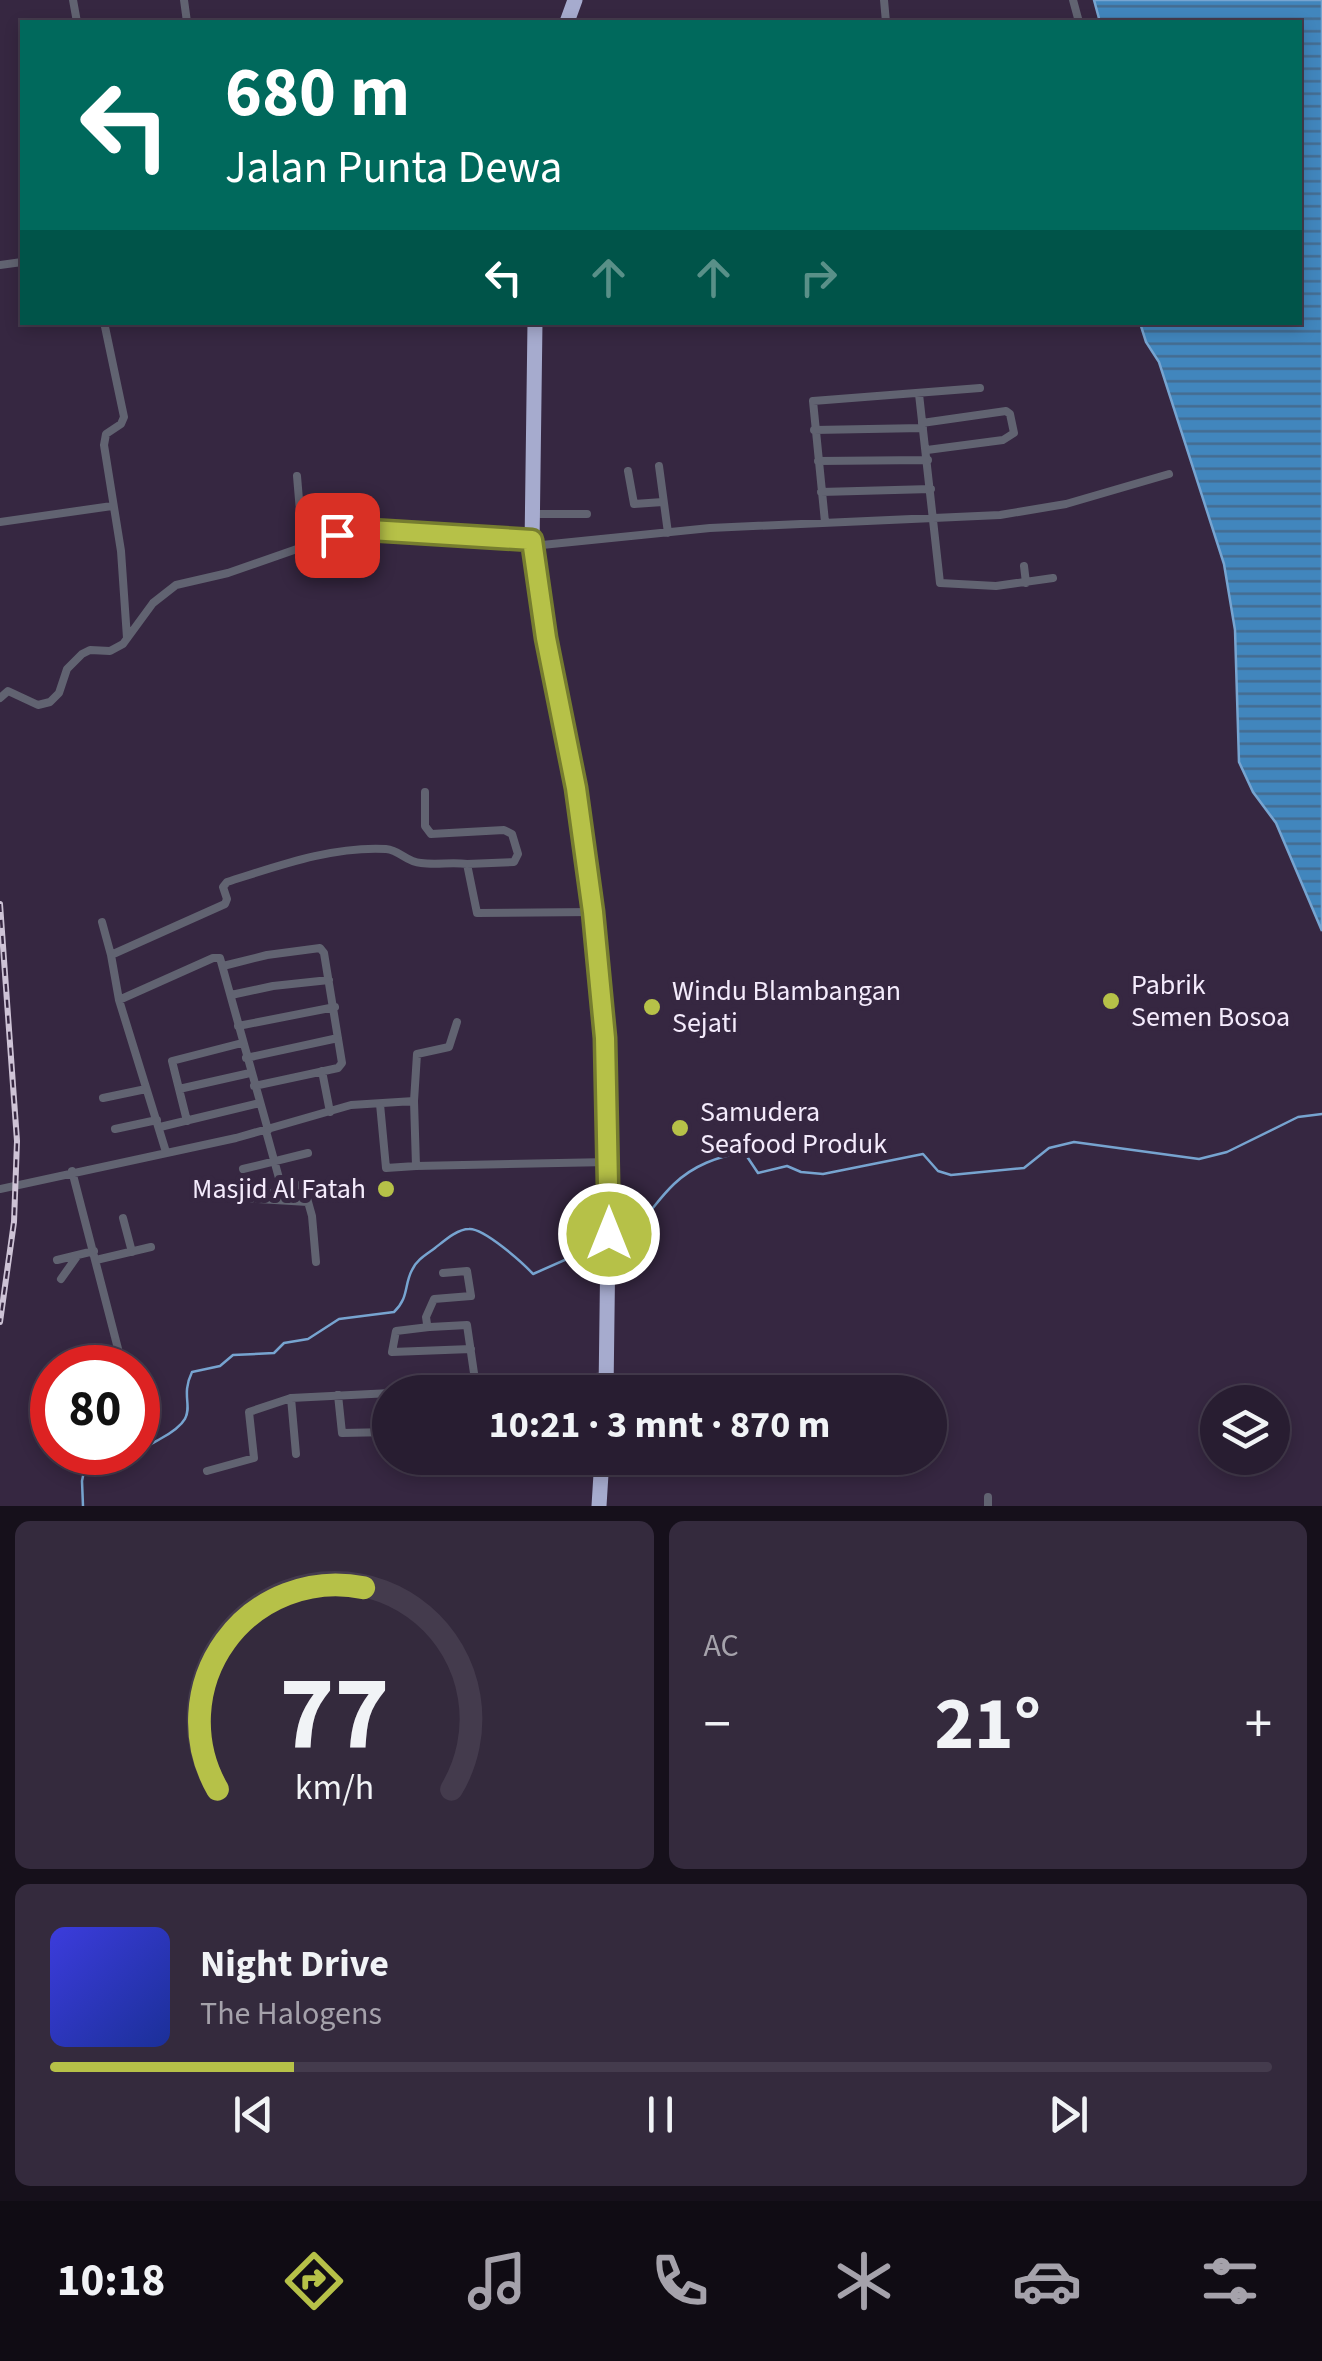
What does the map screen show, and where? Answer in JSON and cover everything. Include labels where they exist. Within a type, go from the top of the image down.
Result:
[{"type":"highway","points":[[535,325],[532,543],[576,788],[605,1038],[609,1240],[606,1375]]},
{"type":"highway","points":[[599,1506],[601,1475]]},
{"type":"street","points":[[105,325],[124,417],[121,424],[106,434],[104,445],[121,552],[128,638]]},
{"type":"street","points":[[825,522],[812,403],[980,388]]},
{"type":"street","points":[[919,394],[940,583],[990,586],[1053,578]]},
{"type":"street","points":[[814,430],[923,425],[1006,411],[1014,433],[1004,440],[927,450]]},
{"type":"street","points":[[818,461],[928,460]]},
{"type":"street","points":[[659,466],[668,533]]},
{"type":"street","points":[[628,471],[634,504],[663,502]]},
{"type":"street","points":[[0,698],[8,691],[38,705],[50,702],[60,693],[68,669],[82,654],[90,650],[110,651],[128,638],[153,604],[176,585],[228,573],[337,535],[370,530],[532,543],[825,522],[933,519],[1048,508],[1169,474]]},
{"type":"street","points":[[297,476],[302,547]]},
{"type":"street","points":[[822,492],[931,488]]},
{"type":"street","points":[[0,522],[112,506]]},
{"type":"street","points":[[530,514],[587,514]]},
{"type":"street","points":[[1024,566],[1026,583]]},
{"type":"street","points":[[112,955],[224,904],[223,887],[227,882],[310,857],[384,848],[397,850],[410,861],[422,864],[514,862],[518,854],[512,834],[504,830],[431,834],[425,826],[425,792]]},
{"type":"street","points":[[467,864],[478,913],[593,912]]},
{"type":"street","points":[[102,922],[119,1000],[166,1152]]},
{"type":"street","points":[[223,966],[320,948],[324,953],[342,1063],[338,1068],[254,1086]]},
{"type":"street","points":[[119,1000],[220,958],[282,1190]]},
{"type":"street","points":[[230,996],[273,986],[330,980]]},
{"type":"street","points":[[238,1026],[335,1007]]},
{"type":"street","points":[[416,1166],[416,1054],[449,1048],[456,1022]]},
{"type":"street","points":[[246,1058],[338,1038]]},
{"type":"street","points":[[187,1121],[174,1060],[242,1044]]},
{"type":"street","points":[[322,1071],[330,1112]]},
{"type":"street","points":[[179,1090],[250,1073]]},
{"type":"street","points":[[103,1098],[146,1088]]},
{"type":"street","points":[[0,1189],[267,1131],[351,1106],[414,1101]]},
{"type":"street","points":[[115,1129],[187,1121],[260,1104]]},
{"type":"street","points":[[380,1104],[386,1168],[608,1162]]},
{"type":"street","points":[[243,1168],[308,1153]]},
{"type":"street","points":[[72,1172],[116,1345]]},
{"type":"street","points":[[308,1202],[250,1199],[303,1184],[308,1202],[316,1262]]},
{"type":"street","points":[[123,1218],[132,1252]]},
{"type":"street","points":[[57,1260],[152,1247]]},
{"type":"street","points":[[61,1278],[78,1255]]},
{"type":"street","points":[[430,1327],[426,1317],[434,1299],[472,1296],[467,1271],[442,1273]]},
{"type":"street","points":[[472,1349],[392,1352],[396,1331],[467,1325],[472,1349],[473,1375]]},
{"type":"street","points":[[207,1471],[254,1458],[249,1412],[291,1398],[372,1393]]},
{"type":"street","points":[[338,1394],[342,1433],[372,1432]]},
{"type":"street","points":[[291,1398],[296,1454]]},
{"type":"water","points":[[1094,0],[1322,0],[1322,931],[1276,823],[1253,792],[1239,762],[1235,630],[1224,564],[1159,362],[1141,325],[1302,325],[1302,20],[1099,20]]},
{"type":"waterway","points":[[617,1235],[644,1218],[690,1172],[715,1159],[744,1152],[758,1173],[787,1166],[823,1174],[923,1154],[938,1171],[951,1175],[1024,1168],[1049,1148],[1074,1142],[1199,1159],[1227,1152],[1298,1117],[1322,1114]]},
{"type":"waterway","points":[[160,1439],[187,1415],[192,1372],[220,1366],[233,1355],[274,1353],[284,1343],[308,1339],[339,1319],[394,1312],[402,1302],[416,1263],[460,1231],[469,1229],[484,1234],[533,1274],[601,1244]]},
{"type":"waterway","points":[[83,1475],[83,1506]]},
{"type":"railway","points":[[0,904],[17,1141],[14,1222],[0,1322]]},
{"type":"place","name":"Pabrik Semen Bosoa","points":[[1111,1001]]},
{"type":"place","name":"Windu Blambangan Sejati","points":[[652,1007]]},
{"type":"place","name":"Samudera Seafood Produk","points":[[680,1128]]},
{"type":"place","name":"Masjid Al Fatah","points":[[386,1189]]},
{"type":"route","points":[[337,535],[370,530],[532,540],[546,638],[576,788],[593,912],[605,1038],[609,1234]]}]
